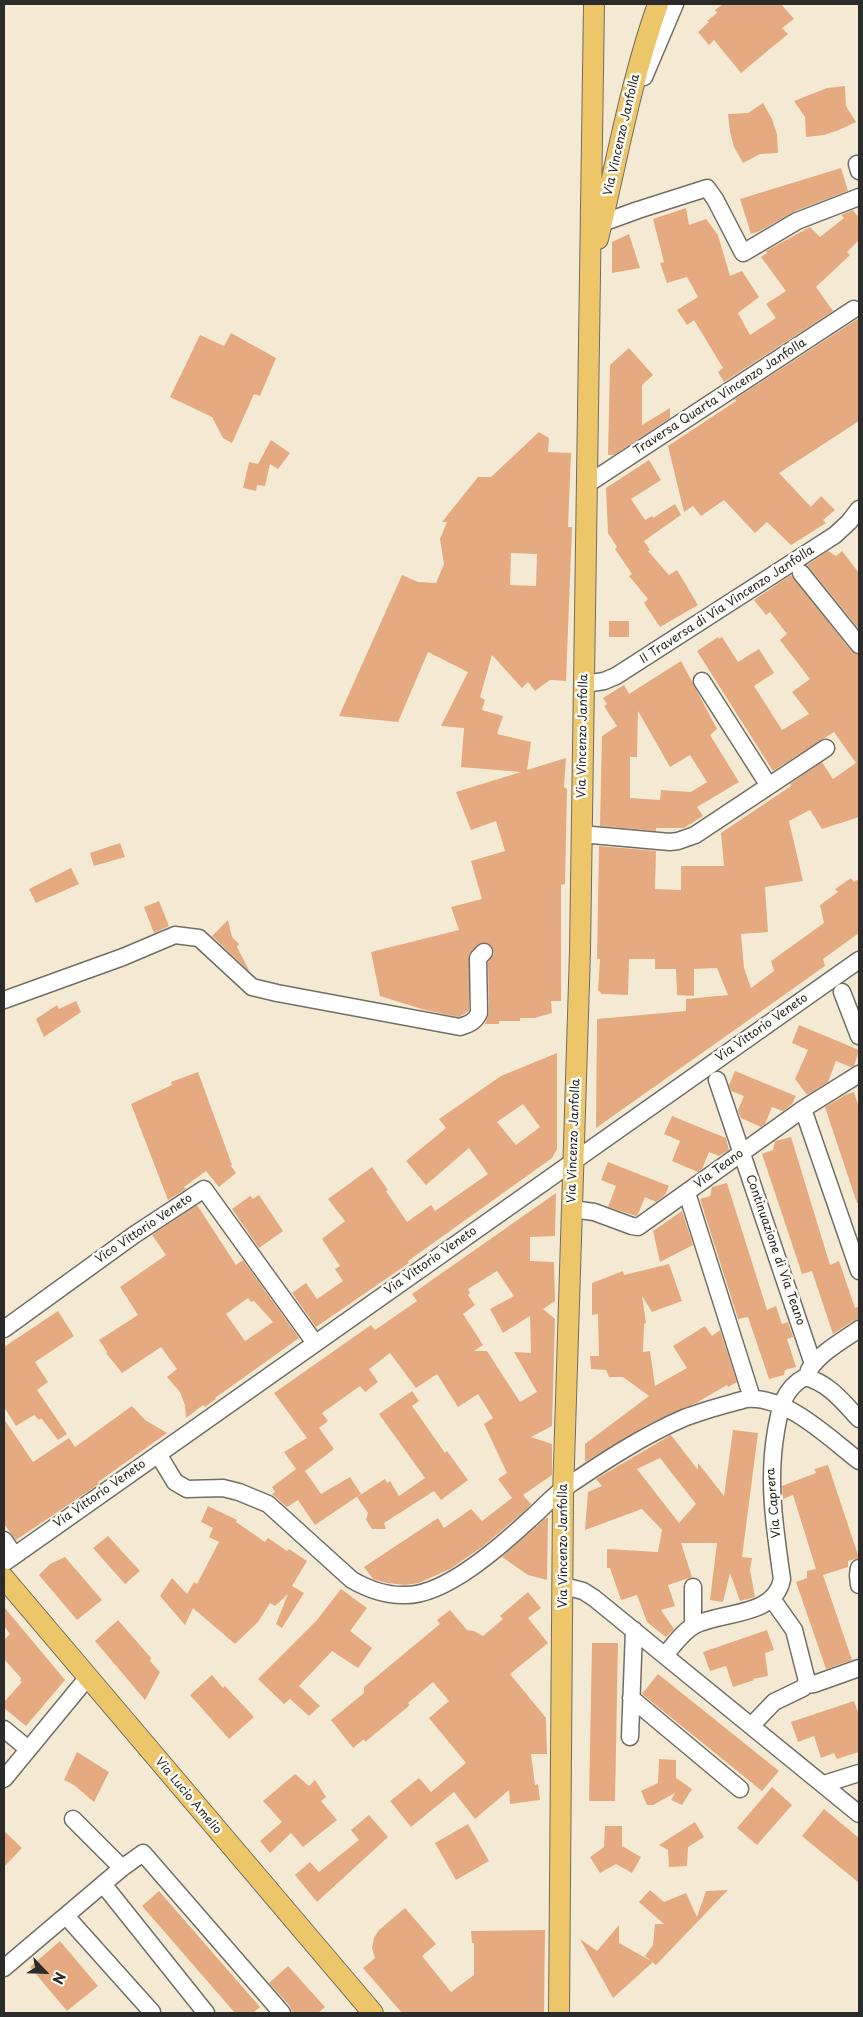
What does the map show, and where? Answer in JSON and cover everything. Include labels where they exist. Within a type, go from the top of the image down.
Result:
[{"type":"main road","name":"Via Vincenzo Janfolla","points":[[559,2013],[564,1488],[580,951],[594,4]]},
{"type":"main road","name":"Via Vincenzo Janfolla","points":[[591,268],[633,82],[658,4]]},
{"type":"main road","name":"Via Lucio Amelio","points":[[4,1578],[373,2013]]},
{"type":"street","points":[[593,30],[600,4]]},
{"type":"street","points":[[620,143],[653,54],[675,4]]},
{"type":"street","points":[[601,226],[605,222],[638,210],[706,188],[716,199],[743,253],[797,221],[859,197]]},
{"type":"street","name":"Traversa Quarta Vincenzo Janfolla","points":[[586,485],[854,309]]},
{"type":"street","name":"II Traversa di Via Vincenzo Janfolla","points":[[585,684],[604,681],[616,676],[835,535],[850,522],[859,509]]},
{"type":"street","points":[[801,572],[859,645]]},
{"type":"street","points":[[702,680],[769,786]]},
{"type":"street","points":[[581,834],[678,841],[694,835],[826,748]]},
{"type":"street","points":[[4,1000],[175,936],[199,938],[252,987],[460,1027],[472,1023],[477,1019],[479,1013],[478,958],[484,952]]},
{"type":"street","name":"Via Vittorio Veneto","points":[[9,1559],[859,960]]},
{"type":"street","points":[[842,992],[859,1036]]},
{"type":"street","name":"Via Teano","points":[[572,1209],[594,1212],[638,1227],[803,1109],[859,1074]]},
{"type":"street","name":"Continuazione di Via Teano","points":[[717,1080],[742,1153],[809,1370]]},
{"type":"street","points":[[803,1109],[859,1271]]},
{"type":"street","name":"Vico Vittorio Veneto","points":[[4,1329],[134,1235],[204,1188],[316,1343]]},
{"type":"street","points":[[687,1193],[752,1398]]},
{"type":"street","points":[[776,1404],[826,1352],[859,1329]]},
{"type":"street","points":[[809,1370],[817,1380],[829,1388],[859,1419]]},
{"type":"street","points":[[158,1454],[175,1482],[187,1489],[223,1488],[239,1492],[268,1504],[352,1580],[367,1588],[406,1596],[450,1581],[524,1525],[564,1488],[665,1427],[704,1410],[752,1398],[776,1404],[809,1422],[859,1461]]},
{"type":"street","name":"Via Caprera","points":[[772,1599],[781,1586],[782,1579],[773,1513],[771,1477],[776,1404]]},
{"type":"street","points":[[4,1540],[9,1559]]},
{"type":"street","points":[[859,1568],[859,1585]]},
{"type":"street","points":[[564,1586],[582,1591],[594,1598],[859,1814]]},
{"type":"street","points":[[693,1587],[693,1626]]},
{"type":"street","points":[[665,1655],[693,1626],[759,1607],[772,1599],[794,1630],[806,1685]]},
{"type":"street","points":[[630,1737],[634,1630]]},
{"type":"street","points":[[752,1726],[774,1702],[806,1685],[859,1668]]},
{"type":"street","points":[[4,1779],[88,1677]]},
{"type":"street","points":[[631,1698],[740,1789]]},
{"type":"street","points":[[4,1729],[28,1749]]},
{"type":"street","points":[[824,1784],[859,1773]]},
{"type":"street","points":[[73,1818],[122,1868]]},
{"type":"street","points":[[4,1968],[122,1868],[143,1853],[282,2013]]},
{"type":"street","points":[[104,1884],[206,2013]]},
{"type":"street","points":[[66,1916],[152,2013]]},
{"type":"building","points":[[723,4],[781,4],[794,19],[782,28],[788,34],[741,73],[714,40],[709,45],[698,32],[717,13],[715,10]]},
{"type":"building","points":[[845,86],[846,106],[856,122],[824,135],[806,137],[805,117],[794,101],[827,88]]},
{"type":"building","points":[[763,103],[772,119],[777,134],[778,153],[760,154],[743,163],[734,147],[728,114],[748,113]]},
{"type":"building","points":[[841,168],[848,191],[795,211],[760,231],[751,234],[740,199]]},
{"type":"building","points":[[686,208],[689,225],[706,219],[718,235],[730,276],[742,271],[759,297],[738,313],[750,335],[776,318],[766,304],[786,291],[761,257],[767,253],[766,251],[810,227],[820,237],[844,218],[841,215],[853,210],[859,218],[859,240],[847,252],[850,255],[816,287],[833,311],[724,382],[718,372],[723,368],[694,320],[687,325],[677,310],[698,297],[687,277],[667,283],[660,263],[664,262],[653,219]]},
{"type":"building","points":[[629,234],[640,268],[612,273],[612,242]]},
{"type":"building","points":[[859,318],[859,421],[779,473],[811,507],[821,496],[835,510],[823,520],[826,523],[791,545],[767,522],[755,533],[724,500],[701,516],[693,506],[684,512],[668,446],[736,401],[735,399]]},
{"type":"building","points":[[231,333],[276,358],[260,396],[254,394],[232,443],[223,438],[212,417],[170,397],[200,335],[224,346]]},
{"type":"building","points":[[629,348],[653,375],[642,385],[642,425],[670,408],[670,418],[614,455],[608,455],[610,365]]},
{"type":"building","points":[[539,432],[549,438],[548,452],[571,453],[568,527],[572,527],[566,681],[550,680],[535,691],[528,682],[522,688],[492,655],[480,697],[485,700],[482,710],[503,716],[497,734],[531,742],[527,770],[566,758],[564,787],[567,789],[565,884],[561,885],[561,1001],[551,1001],[552,1013],[535,1018],[520,1018],[520,1021],[499,1021],[499,1024],[485,1024],[489,1013],[488,962],[494,954],[491,945],[481,943],[469,954],[469,1011],[459,1017],[425,1010],[380,996],[371,952],[459,930],[451,907],[482,899],[471,861],[505,851],[496,821],[471,830],[456,792],[521,772],[461,767],[464,728],[441,726],[468,672],[428,652],[398,722],[339,716],[402,575],[418,582],[436,583],[444,564],[440,539],[447,522],[442,522],[478,477],[491,477]],"holes":[[[511,553],[537,554],[536,586],[510,585]]]},
{"type":"building","points":[[271,440],[290,453],[278,469],[270,464],[265,486],[257,485],[256,491],[243,488],[249,462],[258,464]]},
{"type":"building","points":[[649,460],[661,480],[631,499],[645,520],[652,516],[653,518],[675,504],[681,515],[644,541],[650,550],[648,551],[669,575],[677,570],[698,605],[660,627],[644,603],[648,599],[629,576],[632,574],[615,549],[617,547],[608,533],[606,488]]},
{"type":"building","points":[[828,551],[836,556],[842,551],[859,573],[859,629],[807,565]]},
{"type":"building","points":[[791,575],[851,651],[859,655],[859,817],[822,829],[810,810],[789,821],[803,881],[765,887],[768,932],[741,934],[744,968],[751,988],[774,971],[771,961],[824,923],[820,905],[838,892],[835,889],[851,878],[854,882],[859,879],[859,933],[823,959],[825,966],[596,1128],[597,1019],[686,1011],[686,999],[728,995],[717,968],[694,969],[694,996],[677,995],[676,969],[655,969],[655,959],[629,959],[628,995],[602,994],[598,990],[600,959],[597,959],[599,846],[656,851],[655,889],[681,890],[681,866],[724,866],[721,833],[791,786],[790,784],[822,762],[833,779],[856,763],[834,732],[773,771],[697,651],[718,637],[719,639],[722,637],[738,662],[759,649],[774,673],[754,686],[782,730],[809,714],[792,692],[810,679],[780,640],[787,634],[770,612],[766,615],[754,600]]},
{"type":"building","points":[[609,621],[629,621],[629,637],[609,637]]},
{"type":"building","points":[[681,661],[717,729],[710,735],[739,782],[697,807],[703,816],[684,828],[656,828],[656,831],[600,826],[602,736],[617,726],[604,706],[607,704],[603,698],[624,685],[629,694]],"holes":[[[638,711],[670,767],[690,755],[707,782],[691,792],[661,790],[660,800],[630,798],[630,757],[637,757]]]},
{"type":"building","points":[[120,843],[125,857],[94,866],[90,853]]},
{"type":"building","points":[[71,868],[79,884],[36,903],[29,889]]},
{"type":"building","points":[[159,901],[169,926],[154,933],[144,907]]},
{"type":"building","points":[[228,920],[232,937],[239,944],[237,947],[250,972],[212,936]]},
{"type":"building","points":[[76,1001],[81,1012],[44,1037],[36,1019],[57,1005],[59,1009]]},
{"type":"building","points":[[799,1025],[859,1050],[854,1066],[851,1067],[836,1061],[828,1082],[807,1095],[795,1079],[808,1050],[792,1043]]},
{"type":"building","points":[[557,1053],[557,1149],[552,1158],[408,1261],[409,1263],[316,1327],[292,1293],[306,1283],[317,1299],[343,1281],[335,1269],[340,1266],[322,1239],[345,1221],[328,1199],[372,1167],[407,1222],[431,1205],[435,1211],[488,1174],[469,1148],[426,1185],[406,1161],[446,1128],[439,1119],[501,1076]],"holes":[[[523,1104],[540,1127],[516,1145],[497,1122]]]},
{"type":"building","points":[[735,1071],[796,1096],[792,1104],[783,1111],[772,1107],[765,1124],[761,1127],[741,1118],[738,1110],[744,1096],[731,1091],[729,1085]]},
{"type":"building","points":[[198,1072],[231,1166],[236,1173],[219,1187],[206,1171],[184,1187],[186,1189],[168,1200],[131,1104],[172,1085],[171,1082]]},
{"type":"building","points":[[854,1092],[859,1108],[859,1203],[857,1203],[825,1107]]},
{"type":"building","points":[[672,1116],[726,1138],[729,1150],[719,1156],[709,1152],[702,1169],[698,1172],[672,1161],[680,1141],[664,1134]]},
{"type":"building","points":[[791,1137],[830,1265],[839,1261],[855,1308],[859,1306],[859,1319],[833,1334],[812,1271],[802,1274],[762,1154],[773,1150],[775,1141]]},
{"type":"building","points":[[608,1162],[669,1186],[665,1195],[656,1202],[645,1197],[636,1216],[608,1207],[616,1186],[601,1180]]},
{"type":"building","points":[[727,1183],[767,1310],[776,1306],[782,1324],[788,1322],[793,1337],[787,1339],[796,1367],[785,1370],[784,1375],[769,1379],[748,1317],[738,1319],[700,1199],[710,1196],[712,1187]]},
{"type":"building","points":[[556,1193],[555,1236],[530,1237],[530,1261],[554,1262],[555,1301],[543,1309],[555,1319],[552,1426],[531,1437],[552,1444],[552,1475],[523,1495],[531,1504],[528,1508],[482,1547],[450,1569],[419,1583],[405,1585],[373,1579],[364,1567],[438,1518],[444,1528],[471,1509],[482,1521],[512,1498],[498,1479],[507,1473],[484,1424],[493,1418],[478,1394],[458,1407],[437,1374],[416,1388],[390,1353],[369,1369],[378,1382],[365,1392],[360,1386],[322,1413],[328,1421],[319,1428],[334,1449],[305,1471],[321,1494],[350,1477],[361,1494],[315,1525],[298,1500],[287,1507],[272,1494],[275,1492],[272,1487],[296,1469],[284,1452],[307,1438],[274,1393],[371,1325],[375,1330],[417,1301],[412,1294]],"holes":[[[497,1271],[514,1296],[490,1309],[503,1333],[530,1316],[531,1353],[514,1352],[537,1392],[520,1402],[487,1351],[474,1351],[483,1345],[463,1314],[475,1305],[468,1295],[470,1293],[468,1289]]]},
{"type":"building","points":[[259,1195],[283,1231],[259,1248],[232,1209],[250,1196],[253,1199]]},
{"type":"building","points":[[197,1205],[236,1265],[243,1260],[299,1338],[205,1407],[203,1405],[186,1418],[185,1405],[180,1392],[167,1377],[177,1369],[161,1347],[122,1373],[106,1353],[99,1340],[138,1315],[120,1287],[166,1255],[152,1235]],"holes":[[[248,1298],[251,1302],[254,1301],[273,1322],[245,1341],[226,1314]]]},
{"type":"building","points":[[682,1211],[693,1245],[660,1262],[653,1231]]},
{"type":"building","points":[[669,1264],[682,1301],[652,1312],[642,1296],[646,1323],[644,1324],[643,1352],[650,1351],[655,1386],[687,1368],[673,1346],[705,1326],[712,1336],[720,1330],[737,1382],[728,1387],[727,1385],[696,1403],[649,1424],[585,1462],[585,1444],[649,1396],[623,1377],[609,1377],[606,1370],[591,1369],[590,1356],[599,1356],[598,1314],[592,1315],[592,1283],[623,1271],[624,1275]]},
{"type":"building","points":[[58,1311],[74,1336],[35,1362],[48,1382],[37,1390],[67,1434],[58,1440],[41,1418],[39,1420],[34,1415],[16,1426],[4,1407],[4,1347]]},
{"type":"building","points":[[412,1391],[419,1401],[412,1406],[445,1453],[447,1451],[468,1480],[441,1500],[434,1491],[384,1523],[386,1529],[372,1529],[366,1520],[368,1513],[357,1497],[385,1479],[387,1483],[390,1481],[399,1496],[425,1478],[379,1414]]},
{"type":"building","points":[[132,1406],[145,1420],[167,1433],[98,1482],[99,1484],[16,1540],[4,1524],[4,1419],[33,1462],[69,1438],[75,1447]]},
{"type":"building","points":[[733,1430],[758,1433],[742,1557],[752,1558],[750,1570],[755,1597],[740,1601],[730,1573],[723,1602],[710,1600],[717,1543],[681,1543],[692,1577],[668,1585],[675,1606],[661,1610],[674,1629],[666,1637],[647,1622],[637,1595],[621,1600],[610,1568],[607,1568],[607,1549],[658,1552],[662,1530],[642,1509],[585,1530],[588,1492],[602,1486],[596,1479],[671,1435],[698,1470],[698,1463],[724,1496]],"holes":[[[660,1458],[696,1504],[679,1523],[637,1469]]]},
{"type":"building","points":[[828,1465],[859,1558],[848,1561],[848,1567],[823,1575],[852,1660],[826,1669],[796,1582],[807,1578],[807,1571],[816,1569],[793,1495],[783,1499],[782,1486],[816,1473],[814,1469]]},
{"type":"building","points":[[208,1506],[237,1520],[236,1522],[265,1542],[268,1538],[287,1551],[289,1549],[307,1561],[292,1586],[304,1593],[282,1628],[276,1624],[288,1594],[275,1606],[270,1603],[258,1622],[235,1644],[193,1608],[185,1625],[160,1596],[172,1578],[187,1594],[194,1582],[197,1584],[219,1542],[209,1537],[213,1528],[201,1522]]},
{"type":"building","points":[[548,1518],[547,1580],[528,1575],[502,1557]]},
{"type":"building","points":[[108,1536],[140,1571],[125,1584],[93,1548]]},
{"type":"building","points":[[65,1557],[102,1600],[77,1620],[39,1575],[50,1564]]},
{"type":"building","points":[[341,1589],[367,1608],[350,1631],[372,1648],[358,1668],[332,1651],[299,1686],[320,1706],[309,1716],[290,1699],[284,1704],[258,1679],[317,1620]]},
{"type":"building","points":[[528,1592],[541,1608],[528,1618],[548,1643],[510,1674],[546,1718],[547,1754],[531,1754],[535,1785],[538,1784],[540,1800],[510,1804],[509,1790],[475,1819],[454,1792],[411,1827],[390,1801],[419,1778],[431,1792],[466,1763],[429,1718],[449,1701],[433,1682],[408,1703],[410,1705],[365,1742],[364,1739],[353,1748],[331,1720],[364,1693],[364,1687],[440,1624],[437,1620],[450,1610],[467,1630],[474,1631],[483,1636],[503,1619],[500,1616]]},
{"type":"building","points":[[4,1607],[65,1680],[26,1726],[4,1708],[4,1702],[22,1682],[20,1681],[21,1678],[4,1659],[4,1640],[10,1634],[4,1626]]},
{"type":"building","points":[[118,1620],[151,1658],[150,1661],[160,1672],[145,1700],[95,1641]]},
{"type":"building","points":[[767,1630],[774,1650],[765,1653],[768,1676],[753,1679],[733,1687],[726,1666],[710,1671],[703,1652]]},
{"type":"building","points":[[592,1643],[618,1643],[615,1801],[589,1801]]},
{"type":"building","points":[[658,1674],[779,1771],[762,1791],[642,1694]]},
{"type":"building","points":[[212,1675],[254,1717],[229,1739],[190,1695]]},
{"type":"building","points":[[854,1701],[859,1715],[859,1752],[837,1759],[834,1753],[821,1758],[814,1736],[798,1742],[791,1722]]},
{"type":"building","points":[[77,1752],[109,1772],[94,1802],[74,1785],[64,1780]]},
{"type":"building","points":[[659,1759],[676,1760],[676,1778],[692,1789],[682,1805],[671,1800],[675,1793],[653,1805],[647,1805],[641,1791],[658,1783]]},
{"type":"building","points":[[295,1774],[309,1786],[315,1780],[326,1797],[321,1801],[337,1820],[303,1847],[291,1833],[270,1853],[260,1841],[282,1822],[263,1801]]},
{"type":"building","points":[[772,1787],[792,1805],[757,1845],[737,1828]]},
{"type":"building","points":[[824,1809],[859,1838],[859,1883],[802,1836]]},
{"type":"building","points":[[369,1815],[388,1837],[317,1902],[295,1875],[310,1862],[319,1872],[359,1840],[351,1830]]},
{"type":"building","points":[[695,1822],[704,1837],[688,1847],[687,1866],[669,1867],[668,1850],[659,1845]]},
{"type":"building","points":[[468,1824],[489,1861],[456,1880],[435,1843]]},
{"type":"building","points":[[605,1826],[622,1826],[622,1846],[641,1857],[632,1873],[616,1864],[600,1873],[590,1857],[604,1847]]},
{"type":"building","points":[[4,1831],[22,1848],[4,1867]]},
{"type":"building","points":[[650,1890],[664,1902],[686,1893],[697,1917],[706,1891],[728,1890],[656,1965],[645,1956],[653,1945],[655,1924],[664,1924],[639,1902]]},
{"type":"building","points":[[159,1891],[260,2007],[253,2013],[235,2013],[142,1906]]},
{"type":"building","points":[[405,1908],[436,1944],[422,1956],[451,1992],[474,1975],[474,1943],[472,1943],[471,1931],[545,1930],[544,2013],[402,2013],[363,1968],[375,1958],[372,1948],[374,1938],[379,1930]]},
{"type":"building","points":[[619,1925],[619,1943],[653,1962],[613,1998],[580,1939],[597,1951]]},
{"type":"building","points":[[60,1941],[98,1986],[67,2011],[30,1967]]},
{"type":"building","points":[[288,1966],[325,2007],[318,2013],[293,2013],[290,2006],[269,1983]]}]
